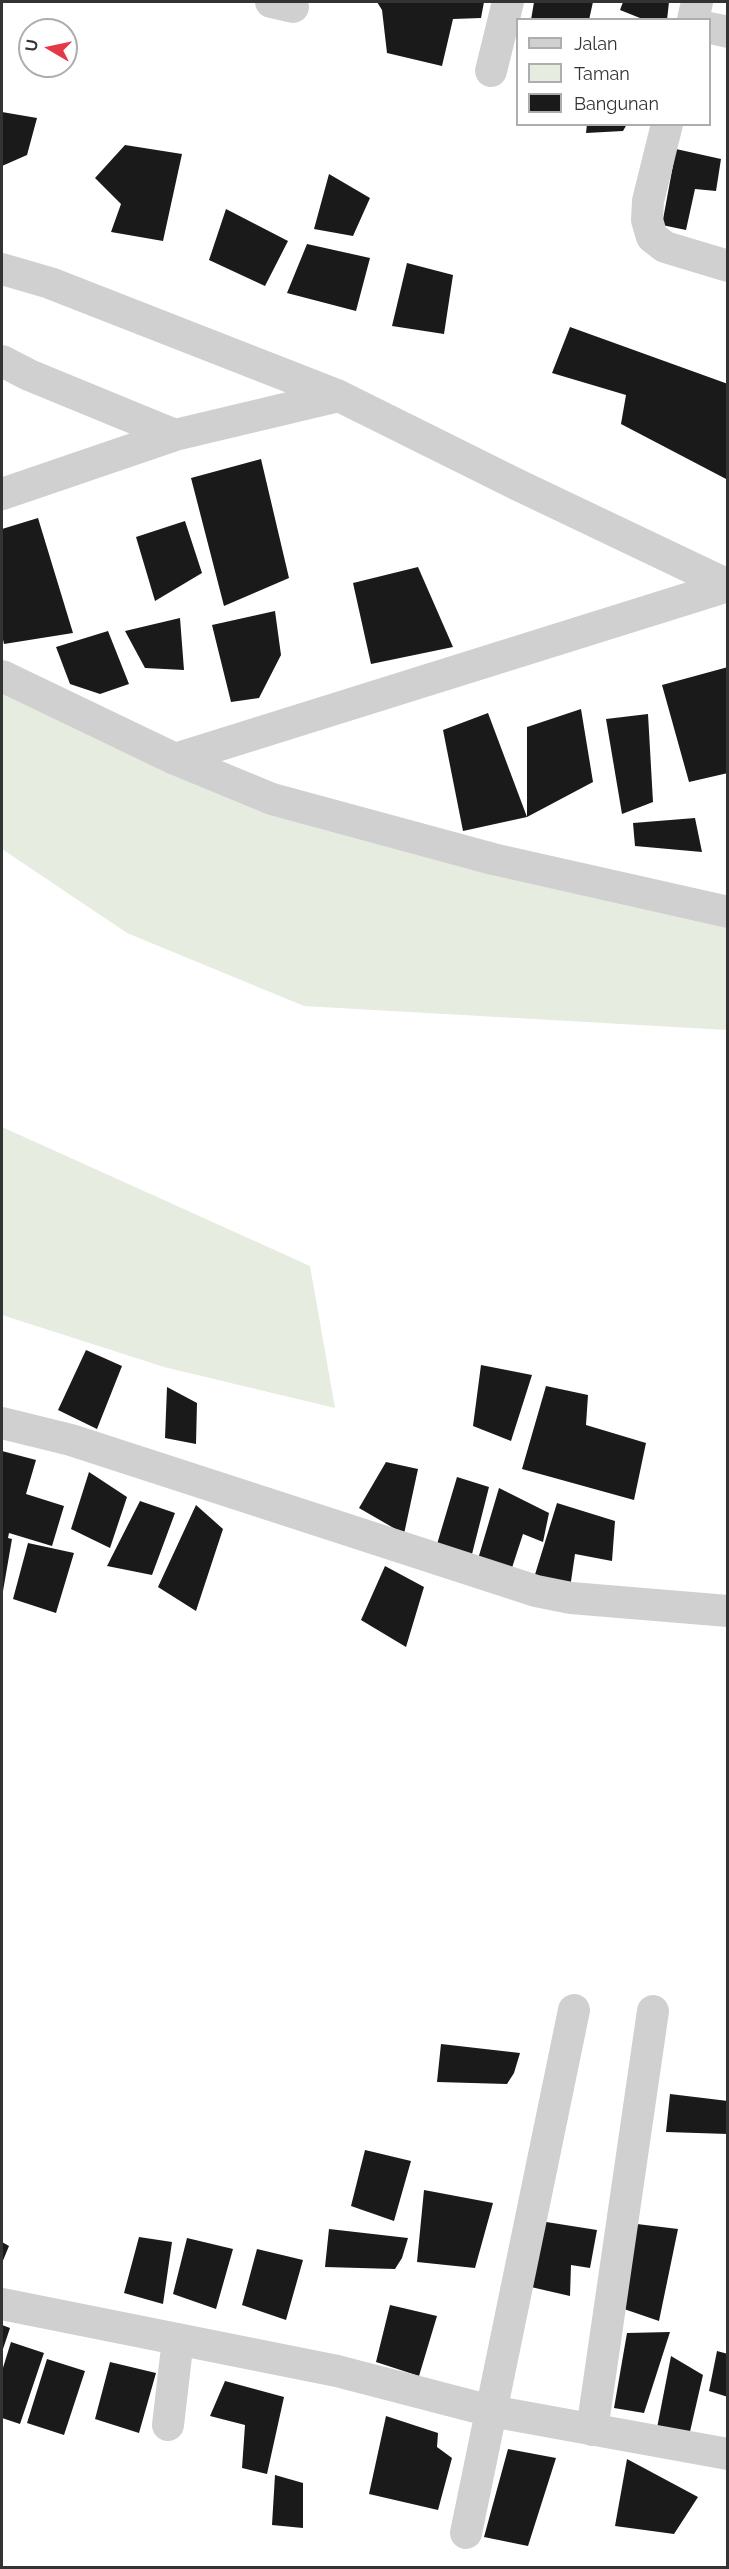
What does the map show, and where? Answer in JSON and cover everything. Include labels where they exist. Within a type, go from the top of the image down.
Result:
[{"type":"street","points":[[490,71],[508,2]]},
{"type":"street","points":[[693,18],[697,2]]},
{"type":"street","points":[[711,28],[728,32]]},
{"type":"street","points":[[667,126],[648,201],[646,220],[652,237],[665,247],[728,266]]},
{"type":"street","points":[[2,268],[61,288],[339,396],[728,586]]},
{"type":"street","points":[[2,361],[29,375],[175,435]]},
{"type":"street","points":[[2,494],[175,435],[339,396]]},
{"type":"street","points":[[175,759],[728,586]]},
{"type":"street","points":[[2,675],[175,759],[272,799],[493,859],[728,912]]},
{"type":"street","points":[[2,1423],[71,1440],[536,1591],[571,1598],[728,1611]]},
{"type":"street","points":[[466,2533],[574,2010]]},
{"type":"street","points":[[592,2430],[653,2012]]},
{"type":"street","points":[[2,2304],[337,2371],[491,2412],[728,2454]]},
{"type":"street","points":[[168,2425],[178,2339]]},
{"type":"green space","points":[[2,666],[357,826],[727,922],[727,1030],[304,1006],[127,933],[2,849]]},
{"type":"green space","points":[[2,1127],[310,1266],[335,1408],[164,1367],[2,1315]]},
{"type":"building","points":[[377,2],[484,2],[481,18],[453,19],[442,66],[387,53],[382,10]]},
{"type":"building","points":[[534,2],[593,2],[589,18],[531,18]]},
{"type":"building","points":[[623,2],[669,2],[667,18],[640,18],[620,10]]},
{"type":"building","points":[[2,112],[37,118],[27,155],[2,166]]},
{"type":"building","points":[[587,126],[626,126],[623,131],[586,133]]},
{"type":"building","points":[[125,145],[182,154],[163,241],[111,232],[121,204],[95,178]]},
{"type":"building","points":[[676,149],[721,159],[716,191],[695,189],[686,230],[662,225]]},
{"type":"building","points":[[329,174],[370,198],[353,236],[314,229]]},
{"type":"building","points":[[226,209],[288,241],[265,286],[209,260]]},
{"type":"building","points":[[307,244],[370,258],[356,311],[287,293]]},
{"type":"building","points":[[407,263],[453,275],[444,334],[392,326]]},
{"type":"building","points":[[570,327],[728,384],[728,480],[621,424],[626,395],[552,373]]},
{"type":"building","points":[[261,459],[289,578],[224,606],[191,478]]},
{"type":"building","points":[[38,518],[73,633],[4,644],[2,635],[2,529]]},
{"type":"building","points":[[185,521],[202,573],[155,601],[136,537]]},
{"type":"building","points":[[418,567],[453,647],[371,664],[353,583]]},
{"type":"building","points":[[275,611],[281,655],[259,698],[231,702],[212,625]]},
{"type":"building","points":[[180,618],[184,670],[145,668],[125,631]]},
{"type":"building","points":[[108,631],[129,684],[100,694],[70,684],[56,647]]},
{"type":"building","points":[[728,667],[728,773],[689,782],[662,685]]},
{"type":"building","points":[[581,709],[593,782],[527,817],[527,727]]},
{"type":"building","points":[[488,713],[527,817],[463,831],[443,730]]},
{"type":"building","points":[[648,714],[653,802],[622,814],[606,719]]},
{"type":"building","points":[[695,818],[702,852],[635,846],[633,823]]},
{"type":"building","points":[[86,1350],[122,1366],[97,1429],[58,1410]]},
{"type":"building","points":[[481,1365],[532,1375],[511,1441],[473,1426]]},
{"type":"building","points":[[546,1386],[588,1395],[586,1425],[646,1443],[634,1500],[522,1469]]},
{"type":"building","points":[[167,1387],[197,1403],[196,1444],[165,1438]]},
{"type":"building","points":[[2,1451],[36,1460],[26,1494],[64,1506],[52,1546],[9,1533],[8,1538],[12,1539],[3,1591],[2,1590]]},
{"type":"building","points":[[386,1462],[418,1469],[404,1534],[359,1508]]},
{"type":"building","points":[[89,1472],[127,1497],[110,1548],[71,1529]]},
{"type":"building","points":[[457,1477],[489,1487],[470,1562],[435,1551]]},
{"type":"building","points":[[499,1488],[549,1513],[543,1542],[523,1534],[509,1577],[478,1559]]},
{"type":"building","points":[[140,1501],[175,1513],[152,1575],[107,1566]]},
{"type":"building","points":[[557,1503],[615,1521],[612,1561],[575,1554],[569,1595],[533,1581]]},
{"type":"building","points":[[196,1505],[223,1529],[196,1611],[158,1587]]},
{"type":"building","points":[[28,1543],[74,1553],[56,1613],[13,1599]]},
{"type":"building","points":[[385,1566],[424,1587],[406,1647],[361,1620]]},
{"type":"building","points":[[441,2044],[520,2053],[514,2073],[507,2084],[437,2082]]},
{"type":"building","points":[[670,2094],[728,2101],[728,2134],[666,2132]]},
{"type":"building","points":[[365,2150],[411,2161],[394,2221],[351,2206]]},
{"type":"building","points":[[424,2190],[493,2203],[475,2268],[417,2262]]},
{"type":"building","points":[[540,2221],[597,2230],[590,2268],[571,2265],[570,2296],[531,2287]]},
{"type":"building","points":[[637,2224],[678,2229],[659,2321],[624,2309]]},
{"type":"building","points":[[329,2229],[408,2238],[402,2258],[395,2269],[325,2267]]},
{"type":"building","points":[[139,2237],[172,2242],[163,2304],[124,2293]]},
{"type":"building","points":[[187,2238],[233,2249],[216,2309],[173,2294]]},
{"type":"building","points":[[2,2242],[9,2246],[2,2263]]},
{"type":"building","points":[[257,2249],[303,2260],[286,2320],[242,2305]]},
{"type":"building","points":[[390,2305],[437,2316],[419,2376],[376,2362]]},
{"type":"building","points":[[2,2325],[10,2328],[2,2352]]},
{"type":"building","points":[[670,2332],[644,2413],[614,2408],[627,2333]]},
{"type":"building","points":[[11,2342],[44,2353],[20,2424],[2,2418],[2,2371]]},
{"type":"building","points":[[717,2351],[728,2354],[728,2397],[709,2391]]},
{"type":"building","points":[[671,2356],[703,2375],[689,2436],[657,2428]]},
{"type":"building","points":[[47,2359],[85,2371],[64,2435],[27,2423]]},
{"type":"building","points":[[110,2362],[156,2373],[139,2433],[95,2419]]},
{"type":"building","points":[[225,2381],[284,2397],[267,2474],[242,2468],[245,2425],[210,2416]]},
{"type":"building","points":[[386,2416],[438,2433],[437,2447],[452,2458],[438,2510],[369,2494]]},
{"type":"building","points":[[508,2449],[556,2458],[528,2546],[484,2537]]},
{"type":"building","points":[[627,2459],[698,2497],[674,2534],[615,2526]]},
{"type":"building","points":[[275,2475],[303,2483],[303,2528],[272,2525]]}]
